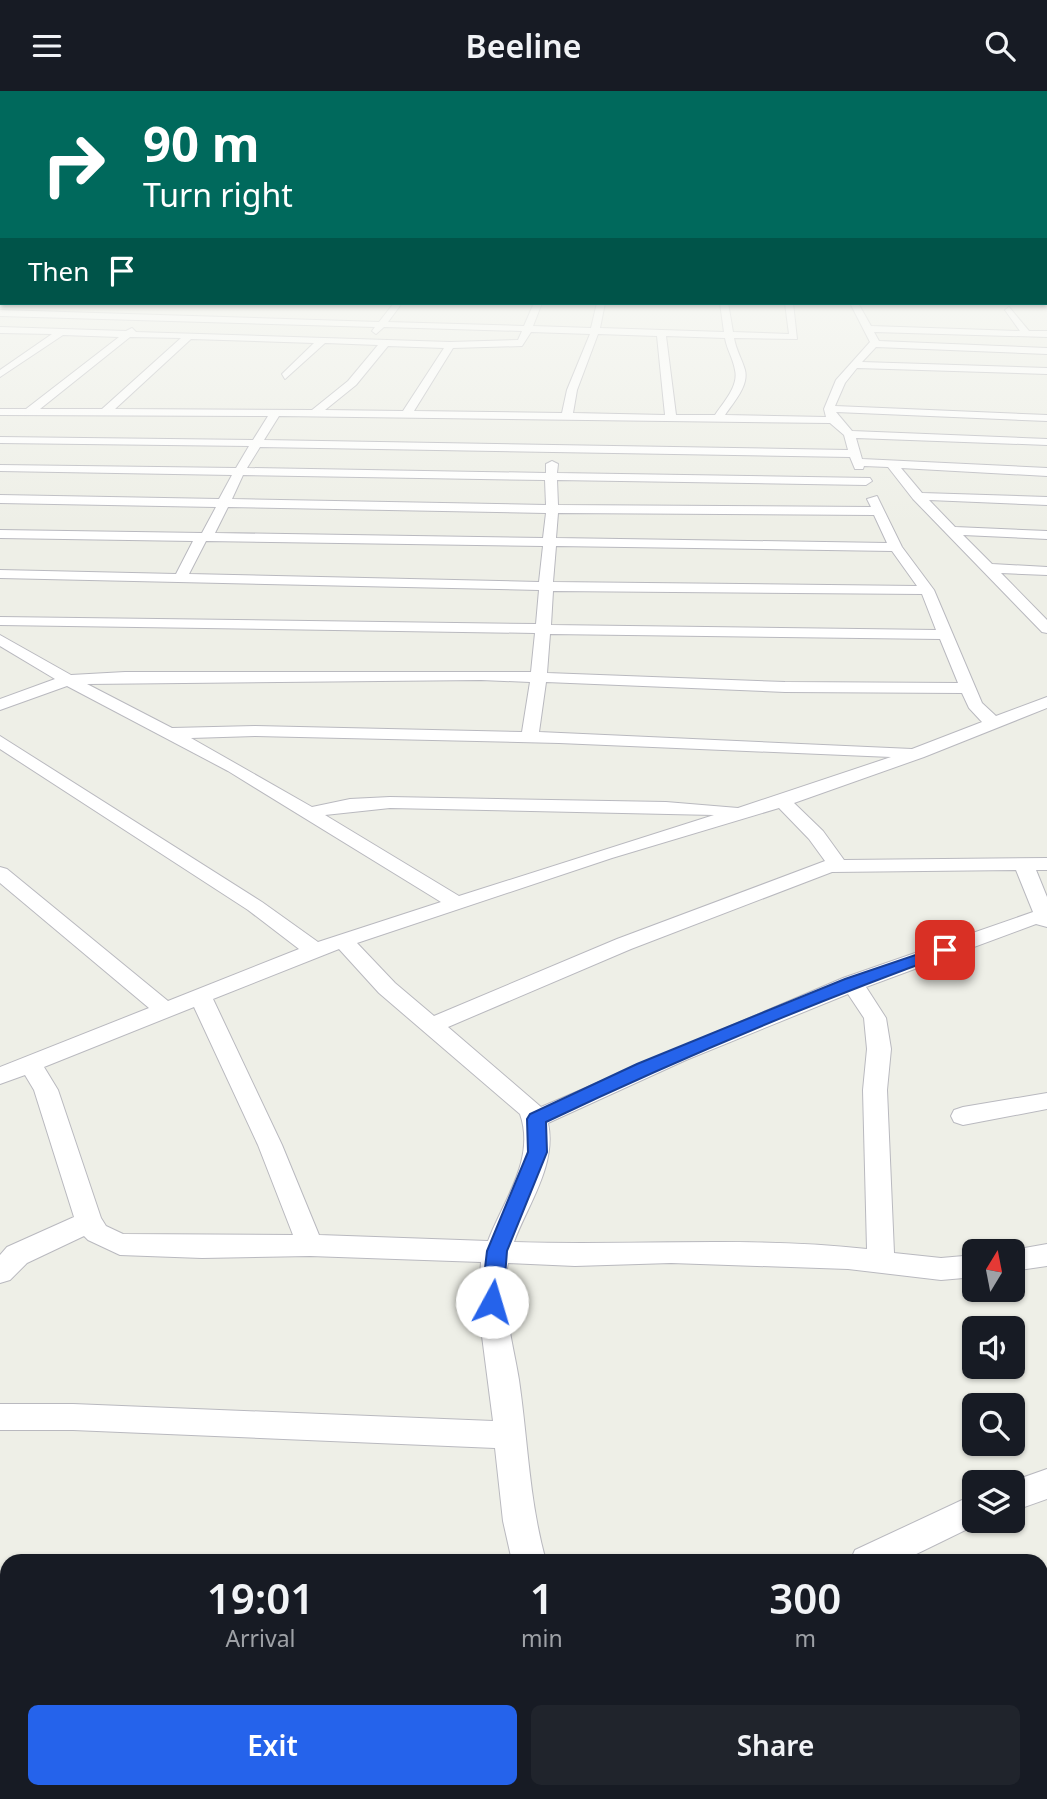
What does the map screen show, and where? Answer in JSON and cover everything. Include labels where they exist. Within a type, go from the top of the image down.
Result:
[{"type":"street","points":[[29,412],[88,366]]},
{"type":"street","points":[[105,412],[156,366]]},
{"type":"street","points":[[285,376],[296,366]]},
{"type":"street","points":[[316,413],[352,383],[366,366]]},
{"type":"street","points":[[406,415],[437,366]]},
{"type":"street","points":[[530,737],[541,677],[544,586],[552,509],[550,477],[558,429],[581,366]]},
{"type":"street","points":[[665,366],[671,418]]},
{"type":"street","points":[[718,418],[738,388],[741,371],[738,366]]},
{"type":"street","points":[[831,414],[840,382],[852,366]]},
{"type":"street","points":[[876,366],[1047,371]]},
{"type":"street","points":[[0,412],[406,415],[855,458],[892,464],[1047,472]]},
{"type":"street","points":[[181,577],[275,413]]},
{"type":"street","points":[[831,414],[849,434],[855,458],[896,547],[927,590],[975,705],[994,724]]},
{"type":"street","points":[[0,440],[255,445],[558,429],[671,418],[831,414],[1047,418]]},
{"type":"street","points":[[849,434],[1047,442]]},
{"type":"street","points":[[892,464],[917,496],[955,531],[1044,623]]},
{"type":"street","points":[[0,468],[866,481]]},
{"type":"street","points":[[917,496],[1047,501]]},
{"type":"street","points":[[0,499],[552,509],[878,511]]},
{"type":"street","points":[[955,531],[1047,535]]},
{"type":"street","points":[[0,534],[896,547]]},
{"type":"street","points":[[992,568],[1047,571]]},
{"type":"street","points":[[0,574],[544,586],[927,590]]},
{"type":"street","points":[[0,621],[946,635]]},
{"type":"street","points":[[0,640],[68,680],[234,767],[457,903]]},
{"type":"street","points":[[0,705],[68,680],[331,674],[541,677],[785,687],[967,688]]},
{"type":"street","points":[[0,1076],[315,950],[782,801],[918,753],[1047,702]]},
{"type":"street","points":[[169,733],[255,731],[530,737],[918,753]]},
{"type":"street","points":[[0,741],[255,906],[315,950]]},
{"type":"street","points":[[782,801],[816,835],[838,865]]},
{"type":"street","points":[[311,813],[352,804],[406,803],[667,807],[744,812]]},
{"type":"street","points":[[536,1119],[643,1068],[851,983],[991,931],[1046,918],[1023,863]]},
{"type":"street","points":[[431,1026],[624,944],[838,865],[1047,864]]},
{"type":"street","points":[[0,873],[165,1010]]},
{"type":"street","points":[[344,942],[387,988],[531,1110],[536,1119],[537,1152],[497,1251],[492,1302],[507,1399],[507,1435],[527,1554]]},
{"type":"street","points":[[851,983],[861,992],[875,1019],[879,1049],[875,1090],[881,1261]]},
{"type":"street","points":[[200,995],[271,1145],[310,1244]]},
{"type":"street","points":[[31,1065],[46,1090],[89,1222],[97,1233],[120,1244],[202,1247],[310,1244],[575,1255],[671,1252],[881,1261],[906,1267],[941,1269],[962,1267]]},
{"type":"street","points":[[963,1116],[1047,1101]]},
{"type":"street","points":[[0,1272],[17,1255],[89,1222]]},
{"type":"street","points":[[1026,1258],[1047,1255]]},
{"type":"street","points":[[0,1417],[72,1417],[507,1435]]},
{"type":"street","points":[[1025,1492],[1047,1484]]},
{"type":"street","points":[[882,1554],[962,1515]]},
{"type":"route","points":[[492,1302],[497,1251],[537,1152],[536,1119],[643,1068],[851,983],[945,950]]}]
